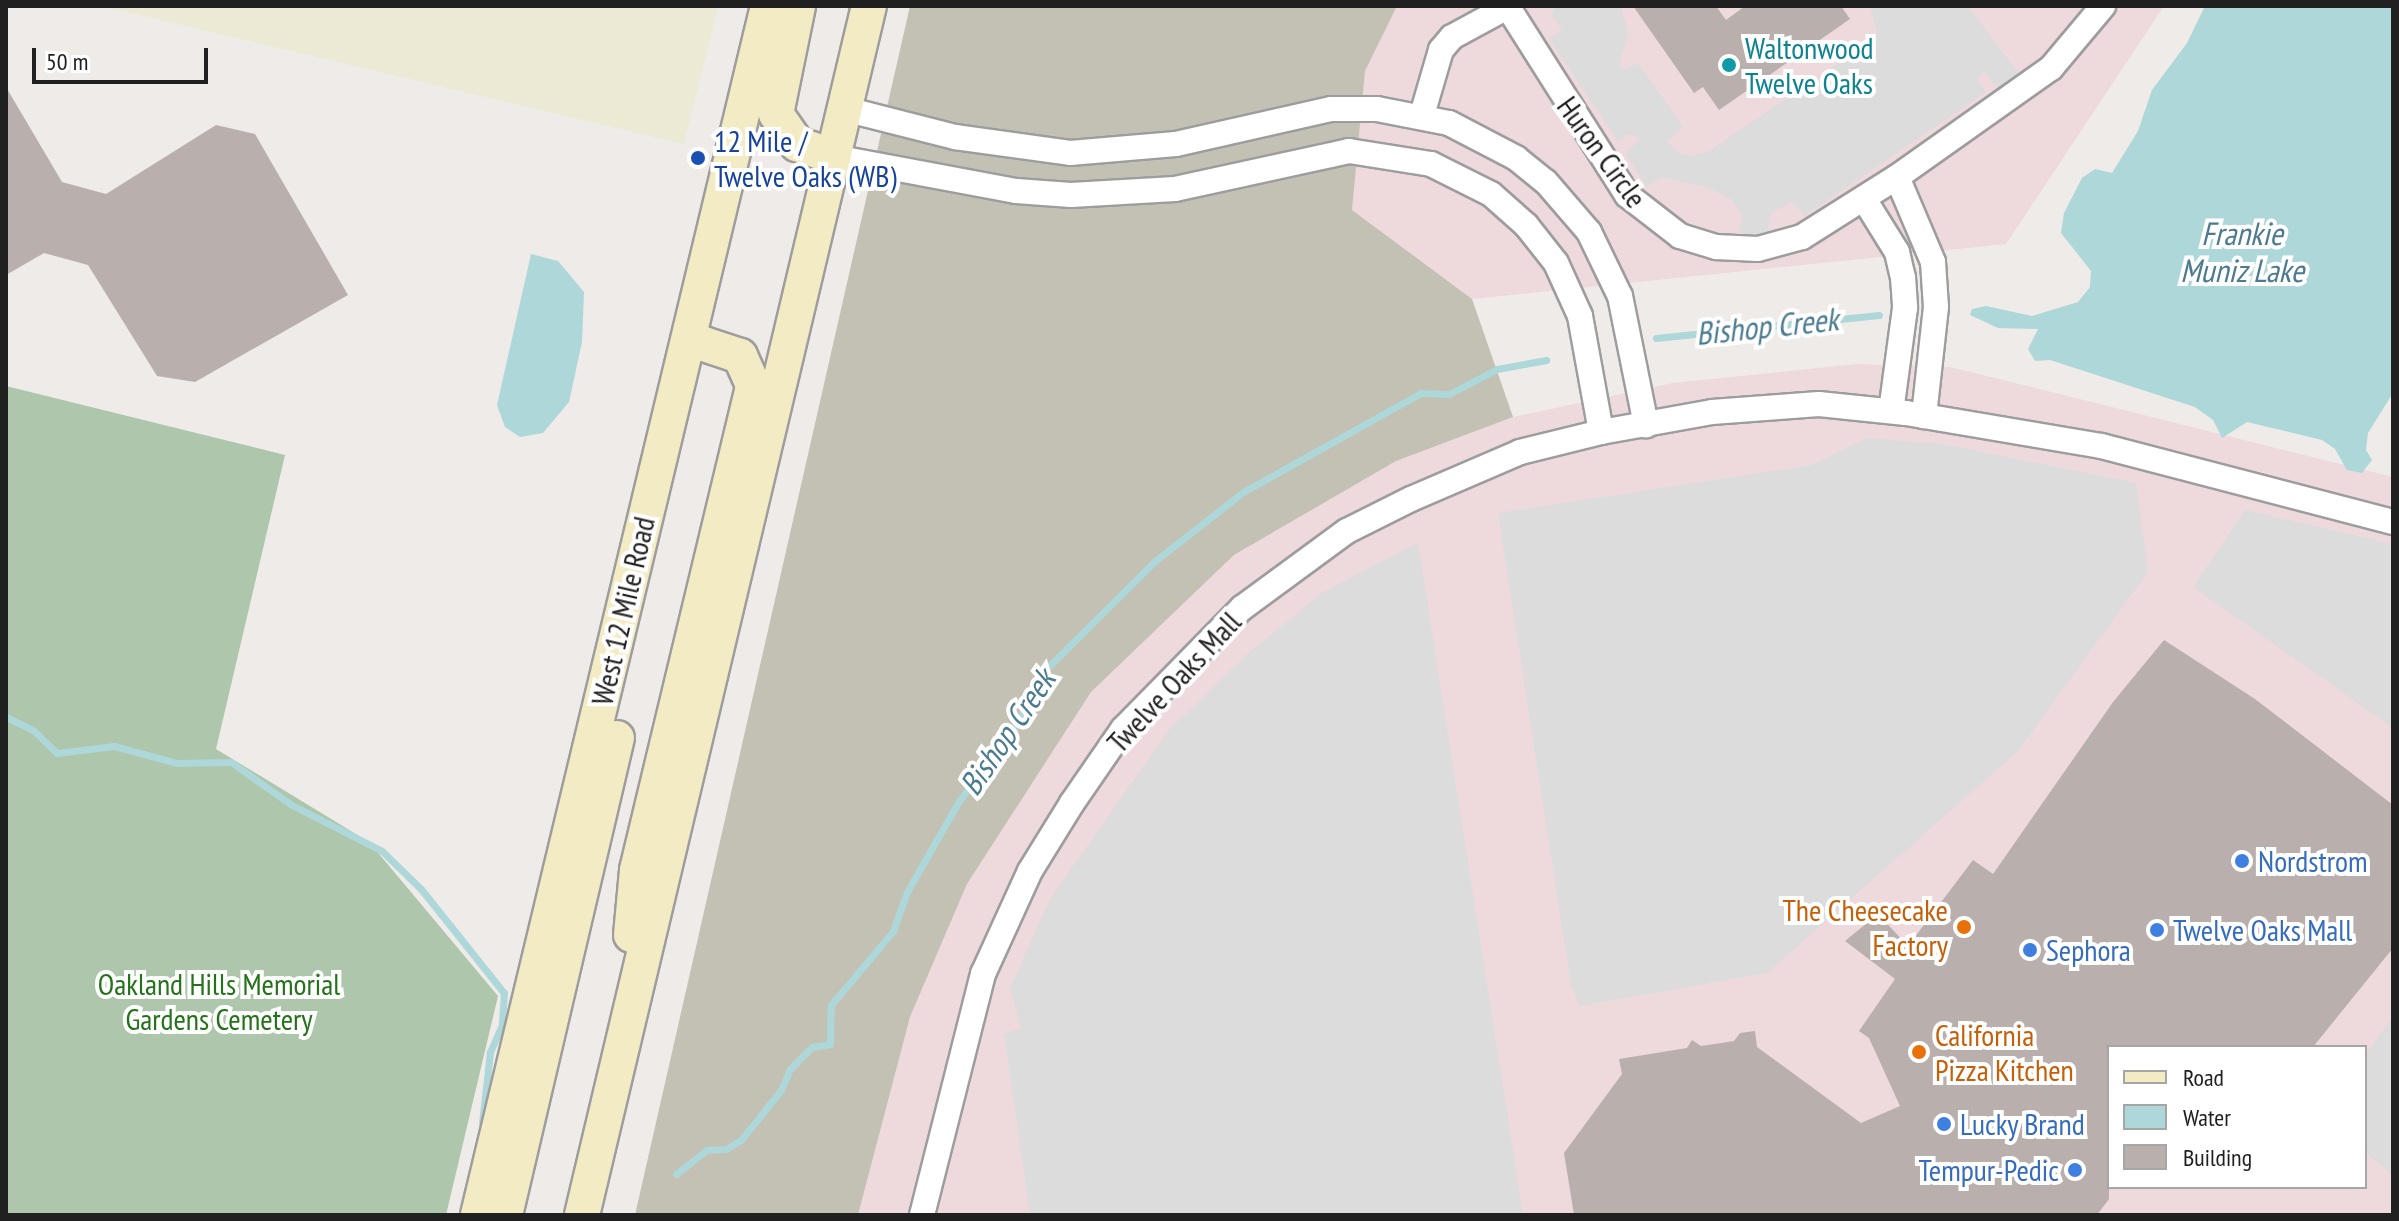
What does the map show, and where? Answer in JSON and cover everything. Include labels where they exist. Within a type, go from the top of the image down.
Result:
[{"type":"main road","name":"West 12 Mile Road","points":[[478,1215],[768,6]]},
{"type":"main road","points":[[798,6],[776,114],[797,144],[834,157]]},
{"type":"main road","points":[[582,1215],[869,6]]},
{"type":"main road","points":[[619,1063],[637,870],[753,385],[740,356],[689,339]]},
{"type":"main road","points":[[505,1215],[646,614],[636,558]]},
{"type":"street","name":"Huron Circle","points":[[1422,115],[1441,50],[1452,37],[1509,8],[1627,195],[1651,219],[1680,236],[1716,247],[1758,249],[1802,237],[1897,177],[2051,68],[2103,6]]},
{"type":"street","points":[[845,109],[955,137],[1070,153],[1176,144],[1309,110],[1352,107],[1422,115],[1449,123],[1516,158],[1552,188],[1589,232],[1620,296],[1646,425]]},
{"type":"street","points":[[834,157],[1060,195],[1175,189],[1349,151],[1413,158],[1448,170],[1506,206],[1556,263],[1580,316],[1601,432]]},
{"type":"street","points":[[1897,177],[1933,262],[1936,307],[1924,416]]},
{"type":"street","points":[[1864,199],[1897,252],[1903,277],[1905,308],[1891,411]]},
{"type":"street","name":"Twelve Oaks Mall","points":[[922,1215],[962,1040],[996,941],[1030,871],[1123,729],[1242,608],[1347,531],[1492,462],[1601,432],[1712,412],[1819,404],[1891,411],[2101,446],[2393,522]]},
{"type":"shaded area","points":[[102,6],[718,6],[684,144]]},
{"type":"shaded area","points":[[910,6],[1397,6],[1365,71],[1352,210],[1472,299],[1513,417],[1396,461],[1234,555],[1091,692],[967,884],[910,1017],[858,1215],[635,1215]]},
{"type":"shaded area","points":[[1397,6],[2164,6],[2006,244],[1472,299],[1352,210],[1365,71]]},
{"type":"shaded area","points":[[1555,6],[1621,6],[1628,35],[1619,66],[1626,69],[1638,63],[1683,127],[1667,141],[1678,153],[1691,156],[1708,152],[1858,50],[1877,33],[1870,6],[1968,6],[2020,75],[1998,90],[1984,71],[1977,80],[1986,92],[1805,216],[1791,202],[1771,213],[1767,235],[1739,233],[1742,216],[1731,199],[1706,187],[1661,177],[1647,187],[1626,154],[1640,138],[1628,134],[1618,141],[1549,39],[1562,30],[1551,14]]},
{"type":"shaded area","points":[[1857,364],[1950,367],[2393,477],[2393,1215],[858,1215],[910,1017],[967,884],[1091,692],[1234,555],[1396,461],[1513,417],[1673,383]]},
{"type":"shaded area","points":[[1866,438],[1943,444],[2136,483],[2148,572],[2018,751],[1767,973],[1580,1006],[1571,985],[1498,513],[1812,465]]},
{"type":"shaded area","points":[[2245,510],[2393,544],[2393,728],[2193,587]]},
{"type":"shaded area","points":[[1418,543],[1523,1215],[1030,1215],[1004,1034],[1021,1028],[1010,988],[1050,899],[1168,731],[1245,656],[1323,592]]},
{"type":"shaded area","points":[[2393,1017],[2393,1175],[2367,1154],[2367,1052]]},
{"type":"green space","name":"Oakland Hills Memorial Gardens Cemetery","points":[[6,386],[285,455],[216,749],[369,842],[498,996],[446,1215],[6,1215]]},
{"type":"water","name":"Frankie Muniz Lake","points":[[2205,6],[2393,6],[2393,393],[2368,433],[2366,450],[2372,460],[2362,473],[2347,470],[2335,449],[2322,440],[2247,422],[2222,438],[2213,420],[2195,407],[2050,360],[2035,361],[2028,349],[2038,329],[1998,328],[1970,315],[1972,309],[1986,306],[2032,316],[2078,302],[2090,287],[2091,271],[2061,233],[2064,213],[2082,178],[2095,169],[2112,173],[2138,131],[2152,90],[2187,43]]},
{"type":"water","points":[[531,254],[558,261],[584,292],[582,342],[569,402],[543,433],[520,437],[505,427],[497,405]]},
{"type":"building","name":"Waltonwood Twelve Oaks","points":[[1633,6],[1716,6],[1726,20],[1745,6],[1841,6],[1850,19],[1719,110],[1703,87],[1694,93]]},
{"type":"building","points":[[6,87],[62,182],[106,194],[216,125],[255,134],[348,295],[195,382],[157,376],[88,265],[44,253],[6,275]]},
{"type":"building","name":"Twelve Oaks Mall","points":[[2164,640],[2255,699],[2393,805],[2393,948],[2315,1045],[2107,1045],[2109,1199],[2097,1215],[1574,1215],[1564,1153],[1622,1074],[1619,1059],[1687,1048],[1692,1040],[1701,1046],[1734,1041],[1740,1033],[1755,1031],[1757,1047],[1861,1123],[1900,1106],[1869,1038],[1859,1031],[1895,979],[1845,941],[1878,914],[1908,946],[1973,860],[1993,874],[2113,702]]},
{"type":"waterway","name":"Bishop Creek","points":[[1656,338],[1879,315]]},
{"type":"waterway","name":"Bishop Creek","points":[[676,1174],[707,1150],[726,1149],[741,1140],[781,1090],[790,1069],[812,1047],[830,1044],[831,1005],[893,931],[907,892],[959,801],[1017,725],[1039,676],[1155,561],[1243,492],[1421,393],[1449,394],[1497,369],[1546,360]]},
{"type":"waterway","points":[[6,717],[33,730],[57,753],[114,746],[177,763],[231,762],[290,804],[382,851],[421,889],[504,993],[502,1025],[490,1052],[482,1123]]},
{"type":"place","name":"Waltonwood Twelve Oaks","points":[[1729,65]]},
{"type":"place","name":"12 Mile / Twelve Oaks (WB)","points":[[698,158]]},
{"type":"place","name":"Nordstrom","points":[[2242,861]]},
{"type":"place","name":"The Cheesecake Factory","points":[[1964,927]]},
{"type":"place","name":"Twelve Oaks Mall","points":[[2157,930]]},
{"type":"place","name":"Sephora","points":[[2030,950]]},
{"type":"place","name":"California Pizza Kitchen","points":[[1919,1052]]},
{"type":"place","name":"Lucky Brand","points":[[1944,1124]]},
{"type":"place","name":"Tempur-Pedic","points":[[2075,1170]]}]
